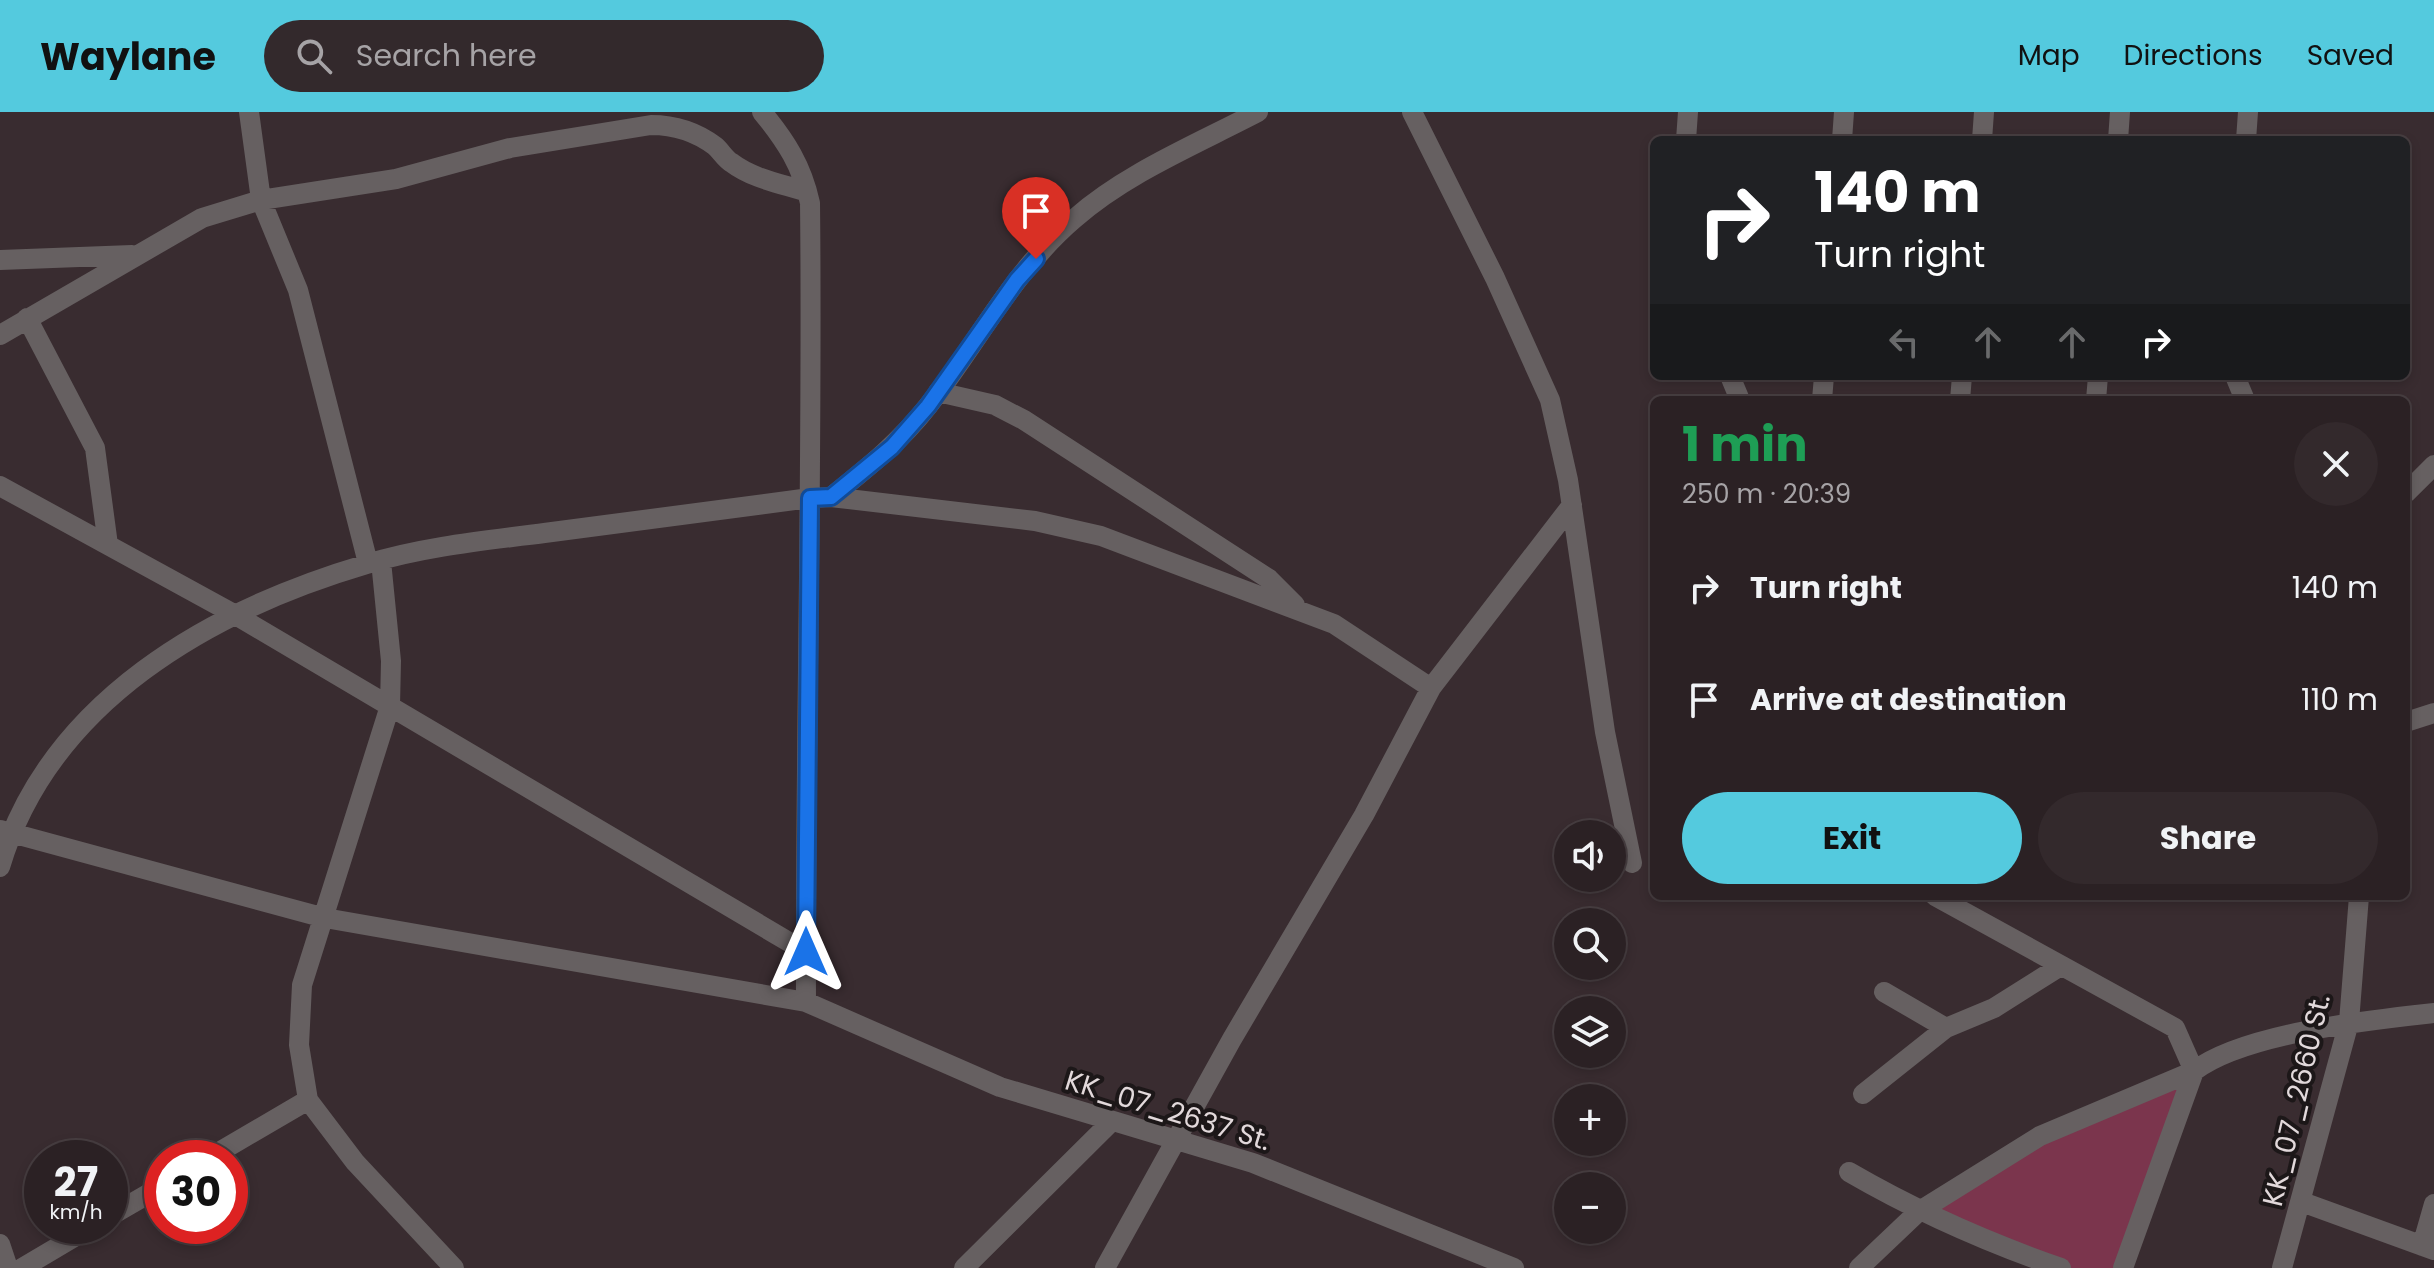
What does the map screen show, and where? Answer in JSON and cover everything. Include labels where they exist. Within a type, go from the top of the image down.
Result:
[{"type":"street","points":[[249,112],[261,200],[298,290],[375,562],[391,661],[390,706],[302,985],[299,1045],[308,1100],[355,1162],[454,1268]]},
{"type":"street","points":[[762,112],[790,147],[807,192],[821,498],[806,1002]]},
{"type":"street","points":[[821,498],[892,447],[938,392],[1017,280],[1074,218],[1147,170],[1258,112]]},
{"type":"street","points":[[1412,112],[1495,278],[1550,400],[1572,505],[1605,732],[1632,863]]},
{"type":"street","points":[[1686,136],[1688,112]]},
{"type":"street","points":[[1842,136],[1844,112]]},
{"type":"street","points":[[1982,136],[1984,112]]},
{"type":"street","points":[[2118,136],[2120,112]]},
{"type":"street","points":[[2246,136],[2248,112]]},
{"type":"street","points":[[0,335],[202,218],[261,200],[396,179],[510,148],[651,125],[684,129],[716,146],[731,163],[754,176],[807,192]]},
{"type":"street","points":[[0,260],[134,255]]},
{"type":"street","points":[[27,318],[95,448],[108,545]]},
{"type":"street","points":[[938,392],[995,405],[1024,420],[1269,579],[1302,612]]},
{"type":"street","points":[[2410,489],[2434,465]]},
{"type":"street","points":[[0,486],[232,613],[806,952]]},
{"type":"street","points":[[0,867],[5,832],[60,750],[104,702],[166,654],[232,613],[375,562],[500,539],[821,498],[1035,521],[1101,536],[1334,624],[1431,688]]},
{"type":"street","points":[[1105,1268],[1232,1039],[1364,815],[1431,688],[1572,505]]},
{"type":"street","points":[[2410,721],[2434,713]]},
{"type":"street","name":"KK_07_2637 St.","points":[[5,832],[325,918],[806,1002],[1000,1087],[1253,1163],[1514,1268]]},
{"type":"street","points":[[1942,900],[2175,1028],[2194,1071],[2123,1268]]},
{"type":"street","name":"KK_07_2660 St.","points":[[2282,1268],[2349,1022],[2359,900]]},
{"type":"street","points":[[1863,1094],[1946,1028],[1994,1008],[2059,967]]},
{"type":"street","points":[[1884,992],[1946,1028]]},
{"type":"street","points":[[1859,1268],[1918,1212],[2040,1136],[2194,1071],[2215,1055],[2349,1022],[2434,1013]]},
{"type":"street","points":[[240,1140],[308,1100]]},
{"type":"street","points":[[964,1268],[1111,1122]]},
{"type":"street","points":[[1849,1172],[1918,1212],[1988,1243],[2061,1268]]},
{"type":"street","points":[[2302,1202],[2428,1248],[2434,1204]]},
{"type":"street","points":[[0,1244],[8,1268]]},
{"type":"street","points":[[22,1268],[63,1244]]},
{"type":"shaded area","points":[[2194,1071],[2126,1268],[2061,1268],[1918,1212],[2040,1136]]},
{"type":"route","points":[[806,952],[810,498],[831,497],[892,447],[928,406],[1017,280],[1036,259]]}]
